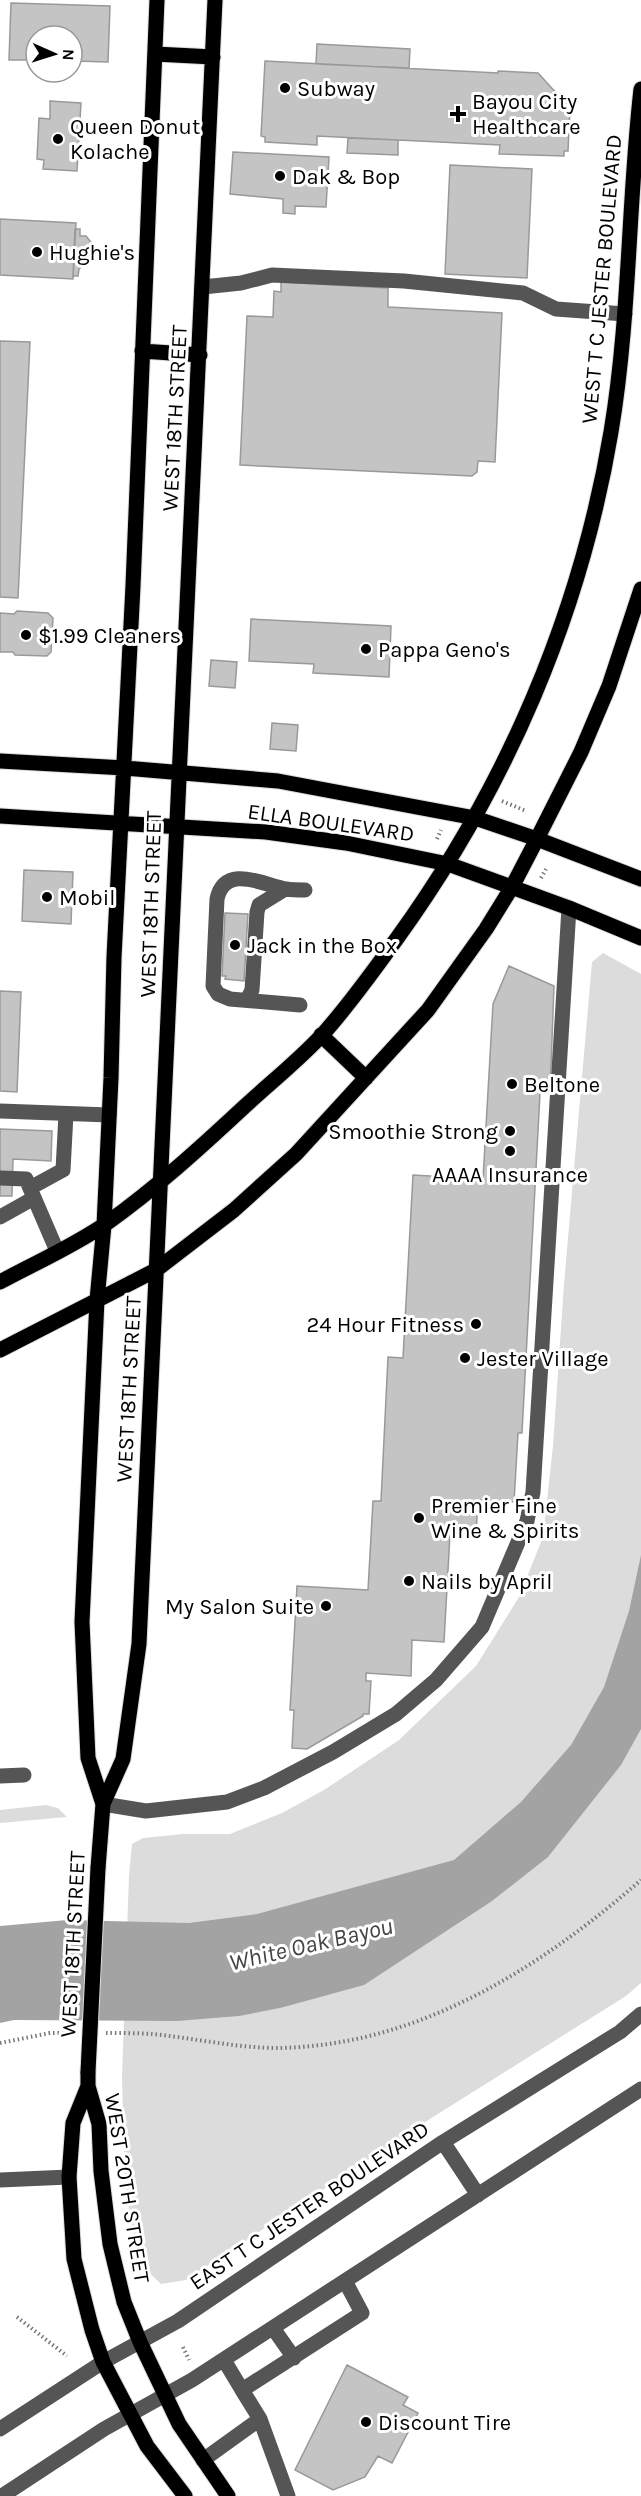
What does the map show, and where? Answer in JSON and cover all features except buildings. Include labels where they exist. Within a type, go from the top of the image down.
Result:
[{"type":"main road","name":"WEST 18TH STREET","points":[[103,1804],[88,1758],[82,1622],[97,1300],[104,1225],[157,0]]},
{"type":"main road","name":"WEST 18TH STREET","points":[[88,2079],[103,1804],[123,1759],[139,1644],[175,827],[216,0]]},
{"type":"main road","points":[[155,54],[213,57]]},
{"type":"main road","name":"WEST T C JESTER BOULEVARD","points":[[0,1282],[104,1225],[161,1182],[321,1035],[373,972],[448,864],[474,818],[519,732],[543,675],[581,566],[610,435],[625,314],[630,209],[641,89]]},
{"type":"main road","points":[[625,314],[641,316]]},
{"type":"main road","points":[[142,351],[200,355]]},
{"type":"main road","points":[[0,1350],[156,1270],[234,1210],[296,1154],[428,1010],[486,929],[512,887],[537,839],[581,752],[609,686],[641,589]]},
{"type":"main road","name":"ELLA BOULEVARD","points":[[0,761],[125,768],[278,781],[474,818],[537,839],[641,879]]},
{"type":"main road","name":"ELLA BOULEVARD","points":[[0,816],[266,832],[346,843],[448,864],[568,908],[641,938]]},
{"type":"main road","points":[[321,1035],[366,1078]]},
{"type":"main road","name":"WEST 20TH STREET","points":[[88,2079],[73,2122],[69,2177],[74,2259],[92,2330],[103,2362],[147,2446],[185,2496]]},
{"type":"main road","name":"WEST 20TH STREET","points":[[88,2079],[99,2124],[101,2171],[110,2244],[124,2302],[164,2396],[179,2424],[228,2496]]},
{"type":"street","points":[[203,287],[241,283],[272,275],[404,281],[523,293],[556,309],[625,314]]},
{"type":"street","points":[[300,1005],[224,997],[218,994],[213,986],[219,891],[222,885],[231,880],[261,880],[285,889],[305,890]]},
{"type":"street","points":[[247,1000],[252,990],[259,905],[285,889]]},
{"type":"street","points":[[103,1804],[147,1811],[227,1802],[264,1788],[333,1752],[396,1714],[436,1680],[482,1627],[527,1521],[533,1492],[568,908]]},
{"type":"street","points":[[0,1111],[109,1115]]},
{"type":"street","points":[[0,1217],[63,1170],[66,1114]]},
{"type":"street","points":[[0,1178],[26,1179],[57,1251]]},
{"type":"street","points":[[0,1776],[24,1776]]},
{"type":"street","name":"EAST T C JESTER BOULEVARD","points":[[0,2429],[103,2362],[178,2321],[443,2142],[620,2032],[641,2014]]},
{"type":"street","points":[[2,2496],[104,2429],[224,2360],[641,2089]]},
{"type":"street","points":[[443,2142],[478,2195]]},
{"type":"street","points":[[0,2180],[69,2177]]},
{"type":"street","points":[[242,2390],[362,2313],[345,2281]]},
{"type":"street","points":[[273,2328],[294,2358]]},
{"type":"street","points":[[224,2360],[260,2420],[288,2496]]},
{"type":"street","points":[[203,2460],[260,2420]]},
{"type":"path","points":[[500,801],[526,811]]},
{"type":"path","points":[[94,2033],[150,2034],[278,2048],[359,2038],[403,2027],[475,1997],[515,1975],[578,1931],[641,1880]]},
{"type":"path","points":[[0,2043],[50,2032],[83,2033]]},
{"type":"path","points":[[17,2317],[67,2356]]},
{"type":"path","points":[[183,2347],[190,2361]]},
{"type":"shaded area","points":[[603,953],[641,974],[641,1983],[626,1996],[433,2117],[186,2280],[161,2284],[138,2262],[125,2186],[122,2077],[132,1844],[143,1838],[183,1834],[230,1834],[282,1813],[324,1790],[399,1740],[476,1666],[519,1597],[543,1537],[553,1446],[564,1284],[592,962]]},
{"type":"shaded area","points":[[46,1805],[58,1808],[67,1817],[0,1823],[0,1810]]},
{"type":"water","name":"White Oak Bayou","points":[[641,1555],[641,1729],[621,1765],[548,1857],[492,1901],[364,1985],[280,2008],[239,2016],[177,2021],[14,2020],[0,2023],[0,1926],[67,1920],[189,1923],[257,1914],[454,1860],[521,1802],[571,1745],[604,1687],[629,1611]]},
{"type":"place","name":"Subway","points":[[285,88]]},
{"type":"place","name":"Bayou City Healthcare","points":[[458,114]]},
{"type":"place","name":"Queen Donut Kolache","points":[[58,139]]},
{"type":"place","name":"Dak & Bop","points":[[280,176]]},
{"type":"place","name":"Hughie's","points":[[37,252]]},
{"type":"place","name":"$1.99 Cleaners","points":[[26,635]]},
{"type":"place","name":"Pappa Geno's","points":[[366,649]]},
{"type":"place","name":"Mobil","points":[[47,897]]},
{"type":"place","name":"Jack in the Box","points":[[235,945]]},
{"type":"place","name":"Beltone","points":[[512,1084]]},
{"type":"place","name":"Smoothie Strong","points":[[510,1131]]},
{"type":"place","name":"AAAA Insurance","points":[[510,1151]]},
{"type":"place","name":"24 Hour Fitness","points":[[476,1324]]},
{"type":"place","name":"Jester Village","points":[[465,1358]]},
{"type":"place","name":"Premier Fine Wine & Spirits","points":[[419,1518]]},
{"type":"place","name":"Nails by April","points":[[409,1581]]},
{"type":"place","name":"My Salon Suite","points":[[326,1606]]},
{"type":"place","name":"Discount Tire","points":[[366,2422]]}]
